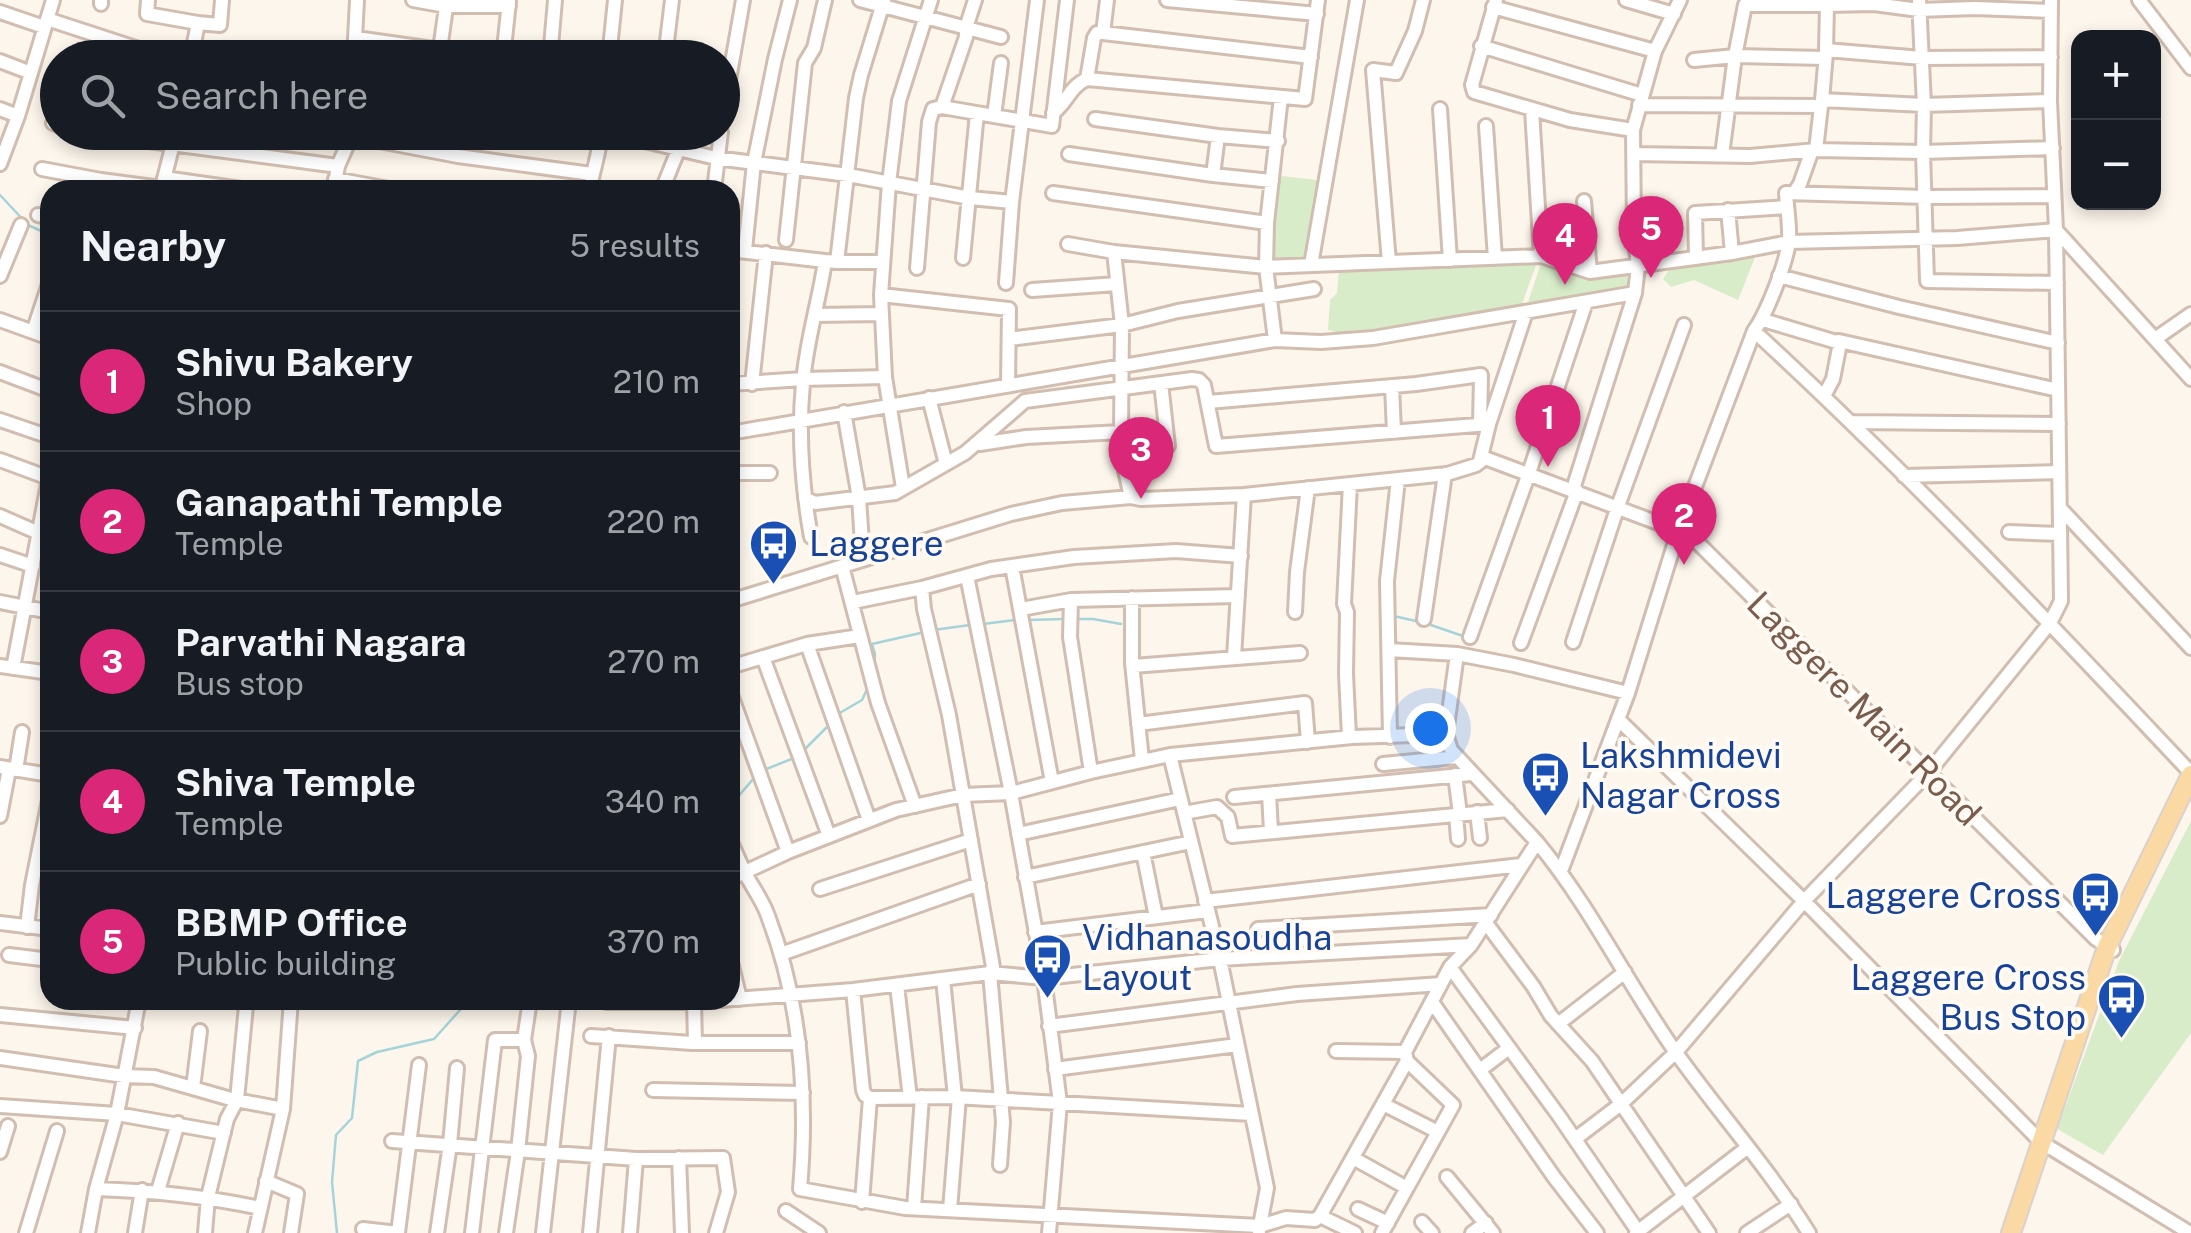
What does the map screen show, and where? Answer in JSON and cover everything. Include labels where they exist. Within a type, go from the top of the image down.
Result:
[{"type":"main road","points":[[2011,1233],[2111,949],[2191,774]]},
{"type":"main road","points":[[2111,949],[2191,795]]},
{"type":"main road","points":[[2020,1233],[2044,1145]]},
{"type":"street","points":[[41,40],[53,0]]},
{"type":"street","points":[[148,0],[147,14],[220,25],[222,0]]},
{"type":"street","points":[[358,0],[356,38],[366,40]]},
{"type":"street","points":[[414,0],[509,3],[505,40]]},
{"type":"street","points":[[552,40],[555,0]]},
{"type":"street","points":[[612,40],[616,0]]},
{"type":"street","points":[[668,40],[672,0]]},
{"type":"street","points":[[737,40],[744,0]]},
{"type":"street","points":[[745,250],[754,164],[790,0]]},
{"type":"street","points":[[786,240],[805,63],[814,48],[826,0]]},
{"type":"street","points":[[860,0],[1001,36]]},
{"type":"street","points":[[903,488],[885,377],[880,295],[899,101],[930,0]]},
{"type":"street","points":[[942,107],[976,0]]},
{"type":"street","points":[[1006,283],[1036,0]]},
{"type":"street","points":[[917,268],[932,109],[942,107],[1052,126],[1066,0]]},
{"type":"street","points":[[1103,33],[1106,0]]},
{"type":"street","points":[[1053,113],[1087,79],[1305,99],[1318,7],[1167,0]]},
{"type":"street","points":[[1311,265],[1357,0]]},
{"type":"street","points":[[1389,262],[1373,70],[1396,73],[1424,0]]},
{"type":"street","points":[[1626,0],[1674,14]]},
{"type":"street","points":[[1521,644],[1575,490],[1635,294],[1638,266],[1633,130],[1655,51],[1680,0]]},
{"type":"street","points":[[2139,0],[2191,68]]},
{"type":"street","points":[[441,40],[447,3]]},
{"type":"street","points":[[1794,193],[1814,150],[1828,3]]},
{"type":"street","points":[[811,537],[804,498],[800,420],[803,378],[848,176],[861,75],[883,4]]},
{"type":"street","points":[[1633,130],[1570,120],[1474,92],[1472,85],[1482,46],[1494,4],[1655,51]]},
{"type":"street","points":[[1575,1139],[1621,1104],[1676,1052],[1804,901],[1928,773],[2050,623],[2061,601],[2051,5],[1745,5],[1722,155]]},
{"type":"street","points":[[1919,5],[1926,278],[1930,282],[2057,283]]},
{"type":"street","points":[[0,12],[106,40]]},
{"type":"street","points":[[195,40],[198,23]]},
{"type":"street","points":[[1087,79],[1094,38],[1103,33],[1311,57]]},
{"type":"street","points":[[0,164],[40,43]]},
{"type":"street","points":[[1482,46],[1641,100],[1728,105],[1924,106],[2050,101]]},
{"type":"street","points":[[1694,60],[1826,54],[2051,57]]},
{"type":"street","points":[[0,62],[31,73]]},
{"type":"street","points":[[994,116],[1000,64]]},
{"type":"street","points":[[1274,340],[1266,266],[1282,97]]},
{"type":"street","points":[[0,109],[18,116]]},
{"type":"street","points":[[1440,109],[1450,260]]},
{"type":"street","points":[[1532,110],[1540,256]]},
{"type":"street","points":[[963,258],[977,113]]},
{"type":"street","points":[[1095,119],[1278,140]]},
{"type":"street","points":[[1486,126],[1496,258]]},
{"type":"street","points":[[1213,175],[1218,136]]},
{"type":"street","points":[[1634,154],[1750,156],[1814,150],[2053,148]]},
{"type":"street","points":[[163,180],[171,150]]},
{"type":"street","points":[[220,150],[336,178],[347,150]]},
{"type":"street","points":[[429,150],[592,174]]},
{"type":"street","points":[[591,180],[599,150]]},
{"type":"street","points":[[666,180],[677,150]]},
{"type":"street","points":[[686,150],[716,158],[1012,202]]},
{"type":"street","points":[[715,180],[717,150]]},
{"type":"street","points":[[1069,154],[1272,181]]},
{"type":"street","points":[[42,168],[100,180]]},
{"type":"street","points":[[1052,193],[1268,223]]},
{"type":"street","points":[[1562,872],[1628,694],[1679,529],[1779,276],[1788,242],[1786,193],[2054,196]]},
{"type":"street","points":[[1584,201],[1590,272]]},
{"type":"street","points":[[1696,258],[1695,213],[1786,207]]},
{"type":"street","points":[[1728,210],[1732,253]]},
{"type":"street","points":[[0,276],[21,226]]},
{"type":"street","points":[[1068,244],[1266,266],[1540,256],[1590,272],[1788,242],[1926,239],[2056,230]]},
{"type":"street","points":[[2056,230],[2191,379]]},
{"type":"street","points":[[740,250],[831,261],[883,262]]},
{"type":"street","points":[[1114,252],[1122,324],[1122,432],[1131,497]]},
{"type":"street","points":[[752,384],[766,253]]},
{"type":"street","points":[[1779,276],[2058,343]]},
{"type":"street","points":[[1032,290],[1116,284]]},
{"type":"street","points":[[1009,338],[1122,324],[1178,310],[1314,289]]},
{"type":"street","points":[[740,432],[1274,340],[1347,340],[1635,294]]},
{"type":"street","points":[[880,295],[1006,307],[1010,312],[1008,386]]},
{"type":"street","points":[[1470,636],[1586,302]]},
{"type":"street","points":[[32,332],[40,309]]},
{"type":"street","points":[[1484,425],[1526,312]]},
{"type":"street","points":[[816,315],[880,314]]},
{"type":"street","points":[[2155,339],[2191,314]]},
{"type":"street","points":[[0,320],[40,335]]},
{"type":"street","points":[[1572,642],[1684,325]]},
{"type":"street","points":[[1758,325],[2058,390]]},
{"type":"street","points":[[1758,325],[2050,623],[2191,774]]},
{"type":"street","points":[[1824,396],[1833,379],[1839,342]]},
{"type":"street","points":[[0,372],[40,386]]},
{"type":"street","points":[[740,598],[1011,514],[1062,502],[1244,495],[1445,474],[1480,462],[1484,425],[1480,374],[1208,402]]},
{"type":"street","points":[[740,384],[885,377]]},
{"type":"street","points":[[804,498],[815,503],[884,496],[903,488],[976,444],[1025,400],[1162,383],[1200,380],[1216,446],[1484,425]]},
{"type":"street","points":[[1162,383],[1168,446]]},
{"type":"street","points":[[1392,386],[1394,432]]},
{"type":"street","points":[[929,398],[946,464]]},
{"type":"street","points":[[844,412],[859,498],[863,559]]},
{"type":"street","points":[[0,420],[40,434]]},
{"type":"street","points":[[1850,422],[2059,424]]},
{"type":"street","points":[[976,444],[1122,432]]},
{"type":"street","name":"Laggere Main Road","points":[[1480,462],[1485,458],[1529,473],[1690,535],[2096,940],[2111,949]]},
{"type":"street","points":[[0,460],[40,473]]},
{"type":"street","points":[[1904,476],[2059,472]]},
{"type":"street","points":[[740,473],[770,473]]},
{"type":"street","points":[[1424,619],[1445,474]]},
{"type":"street","points":[[1390,737],[1387,581],[1398,478]]},
{"type":"street","points":[[1350,484],[1344,604],[1350,738]]},
{"type":"street","points":[[1295,612],[1308,488]]},
{"type":"street","points":[[1234,657],[1244,495]]},
{"type":"street","points":[[2060,508],[2191,648]]},
{"type":"street","points":[[0,516],[40,534]]},
{"type":"street","points":[[2009,532],[2060,534]]},
{"type":"street","points":[[40,547],[7,667],[40,672]]},
{"type":"street","points":[[853,602],[1012,566],[1074,557],[1176,551],[1241,556]]},
{"type":"street","points":[[0,555],[33,566]]},
{"type":"street","points":[[842,566],[871,680],[915,806]]},
{"type":"street","points":[[1012,566],[1052,782]]},
{"type":"street","points":[[967,576],[1044,978],[1060,1104],[1050,1233]]},
{"type":"street","points":[[922,588],[949,715],[993,967],[990,973],[1002,1100],[1000,1164]]},
{"type":"street","points":[[1020,609],[1071,600],[1238,596]]},
{"type":"street","points":[[1132,598],[1133,666],[1142,760]]},
{"type":"street","points":[[1071,600],[1070,637],[1091,772]]},
{"type":"street","points":[[0,602],[40,610]]},
{"type":"street","points":[[740,664],[808,644],[860,636]]},
{"type":"street","points":[[808,644],[869,820]]},
{"type":"street","points":[[1390,650],[1458,654],[1628,694]]},
{"type":"street","points":[[1133,666],[1300,653]]},
{"type":"street","points":[[1458,654],[1446,734],[1451,750],[1562,872],[1676,1052],[1810,1233]]},
{"type":"street","points":[[764,657],[829,836]]},
{"type":"street","points":[[1138,724],[1306,703],[1308,742]]},
{"type":"street","points":[[740,720],[788,852]]},
{"type":"street","points":[[1618,720],[1804,901],[2044,1145],[2190,1233]]},
{"type":"street","points":[[0,816],[8,769],[22,732]]},
{"type":"street","points":[[740,875],[869,820],[962,795],[1010,794],[1170,756],[1350,738],[1446,734]]},
{"type":"street","points":[[1170,756],[1220,960],[1267,1188],[1259,1230]]},
{"type":"street","points":[[1383,764],[1457,757]]},
{"type":"street","points":[[8,769],[40,774]]},
{"type":"street","points":[[1234,797],[1471,774]]},
{"type":"street","points":[[1455,776],[1458,840]]},
{"type":"street","points":[[1268,794],[1272,831]]},
{"type":"street","points":[[1018,834],[1182,806],[1217,807],[1228,816],[1232,836],[1508,810]]},
{"type":"street","points":[[1477,812],[1480,838]]},
{"type":"street","points":[[820,889],[971,840]]},
{"type":"street","points":[[1025,877],[1191,842]]},
{"type":"street","points":[[740,862],[766,910],[782,954],[800,1043],[804,1154],[800,1190],[914,1208],[1204,1222],[1259,1230],[1286,1218],[1315,1220],[1320,1216],[1383,1104],[1450,966],[1471,945],[1537,842]]},
{"type":"street","points":[[27,926],[40,845]]},
{"type":"street","points":[[1144,852],[1156,917]]},
{"type":"street","points":[[1035,932],[1521,865]]},
{"type":"street","points":[[782,954],[978,884]]},
{"type":"street","points":[[32,885],[40,886]]},
{"type":"street","points":[[1258,929],[1488,919]]},
{"type":"street","points":[[1488,919],[1558,1024],[1592,1061],[1709,1233]]},
{"type":"street","points":[[0,922],[40,928]]},
{"type":"street","points":[[740,999],[990,973],[1044,978],[1220,960],[1471,945]]},
{"type":"street","points":[[9,955],[40,959]]},
{"type":"street","points":[[1450,966],[1638,1233],[1748,1147]]},
{"type":"street","points":[[1558,1024],[1625,972]]},
{"type":"street","points":[[943,979],[957,1097],[950,1210]]},
{"type":"street","points":[[1049,1026],[1298,994],[1441,984]]},
{"type":"street","points":[[897,985],[916,1098],[914,1208]]},
{"type":"street","points":[[853,990],[864,1090],[870,1098],[957,1097],[1252,1114]]},
{"type":"street","points":[[1432,1002],[1596,1233]]},
{"type":"street","points":[[88,1233],[137,1010]]},
{"type":"street","points":[[205,1233],[208,1197],[227,1118],[237,1100],[246,1010]]},
{"type":"street","points":[[255,1233],[284,1109],[290,1010]]},
{"type":"street","points":[[506,1233],[528,1056],[524,1040],[528,1010]]},
{"type":"street","points":[[543,1233],[568,1010]]},
{"type":"street","points":[[694,1010],[695,1042]]},
{"type":"street","points":[[0,1015],[134,1028]]},
{"type":"street","points":[[193,1088],[200,1031]]},
{"type":"street","points":[[591,1036],[800,1043]]},
{"type":"street","points":[[590,1233],[609,1036]]},
{"type":"street","points":[[472,1233],[495,1040],[524,1040]]},
{"type":"street","points":[[1055,1069],[1237,1046]]},
{"type":"street","points":[[1480,1070],[1509,1048]]},
{"type":"street","points":[[1336,1051],[1406,1056],[1453,1105],[1385,1228],[1358,1209]]},
{"type":"street","points":[[0,1058],[154,1078],[284,1109]]},
{"type":"street","points":[[363,1229],[398,1233],[419,1065]]},
{"type":"street","points":[[437,1233],[457,1068]]},
{"type":"street","points":[[654,1090],[803,1093]]},
{"type":"street","points":[[862,1202],[870,1098]]},
{"type":"street","points":[[1383,1104],[1438,1132]]},
{"type":"street","points":[[0,1106],[117,1114],[224,1133]]},
{"type":"street","points":[[158,1191],[178,1123]]},
{"type":"street","points":[[0,1152],[8,1126]]},
{"type":"street","points":[[26,1233],[57,1131]]},
{"type":"street","points":[[392,1141],[597,1156],[723,1158],[728,1192],[716,1233]]},
{"type":"street","points":[[630,1233],[636,1158]]},
{"type":"street","points":[[679,1158],[682,1233]]},
{"type":"street","points":[[1352,1158],[1407,1188]]},
{"type":"street","points":[[1447,1178],[1489,1228],[1472,1233]]},
{"type":"street","points":[[266,1181],[297,1194],[291,1233]]},
{"type":"street","points":[[96,1189],[158,1191],[260,1208]]},
{"type":"street","points":[[135,1233],[142,1190]]},
{"type":"street","points":[[1748,1233],[1791,1204]]},
{"type":"street","points":[[786,1211],[819,1233]]},
{"type":"street","points":[[1320,1216],[1356,1233]]},
{"type":"green space","points":[[1281,176],[1317,180],[1308,263],[1272,259]]},
{"type":"green space","points":[[1756,255],[1738,300],[1694,280],[1671,287],[1663,279],[1673,264]]},
{"type":"green space","points":[[1538,260],[1520,309],[1355,337],[1328,330],[1330,300],[1337,293],[1339,270]]},
{"type":"green space","points":[[1542,260],[1568,273],[1627,275],[1629,292],[1527,305]]},
{"type":"green space","points":[[2191,821],[2191,1033],[2103,1155],[2057,1129],[2119,961]]},
{"type":"waterway","points":[[0,195],[28,225],[40,230]]},
{"type":"waterway","points":[[1394,616],[1420,622]]},
{"type":"waterway","points":[[1028,620],[1065,619]]},
{"type":"waterway","points":[[1078,619],[1121,624]]},
{"type":"waterway","points":[[983,624],[1015,620]]},
{"type":"waterway","points":[[1428,624],[1463,636]]},
{"type":"waterway","points":[[933,630],[970,625]]},
{"type":"waterway","points":[[874,665],[872,644],[925,632]]},
{"type":"waterway","points":[[838,714],[862,700],[868,687]]},
{"type":"waterway","points":[[804,750],[830,724]]},
{"type":"waterway","points":[[764,770],[794,758]]},
{"type":"waterway","points":[[740,794],[754,778]]},
{"type":"waterway","points":[[337,1233],[332,1182],[336,1135],[352,1118],[358,1061],[377,1052],[434,1039],[460,1010]]},
{"type":"place","name":"BBMP Office","points":[[1651,278]]},
{"type":"place","name":"Shiva Temple","points":[[1565,285]]},
{"type":"place","name":"Shivu Bakery","points":[[1548,467]]},
{"type":"place","name":"Parvathi Nagara","points":[[1141,499]]},
{"type":"place","name":"Ganapathi Temple","points":[[1684,565]]},
{"type":"place","name":"Laggere","points":[[774,586]]},
{"type":"place","name":"Lakshmidevi Nagar Cross","points":[[1545,818]]},
{"type":"place","name":"Laggere Cross","points":[[2096,938]]},
{"type":"place","name":"Vidhanasoudha Layout","points":[[1047,1000]]},
{"type":"place","name":"Laggere Cross Bus Stop","points":[[2121,1040]]}]
